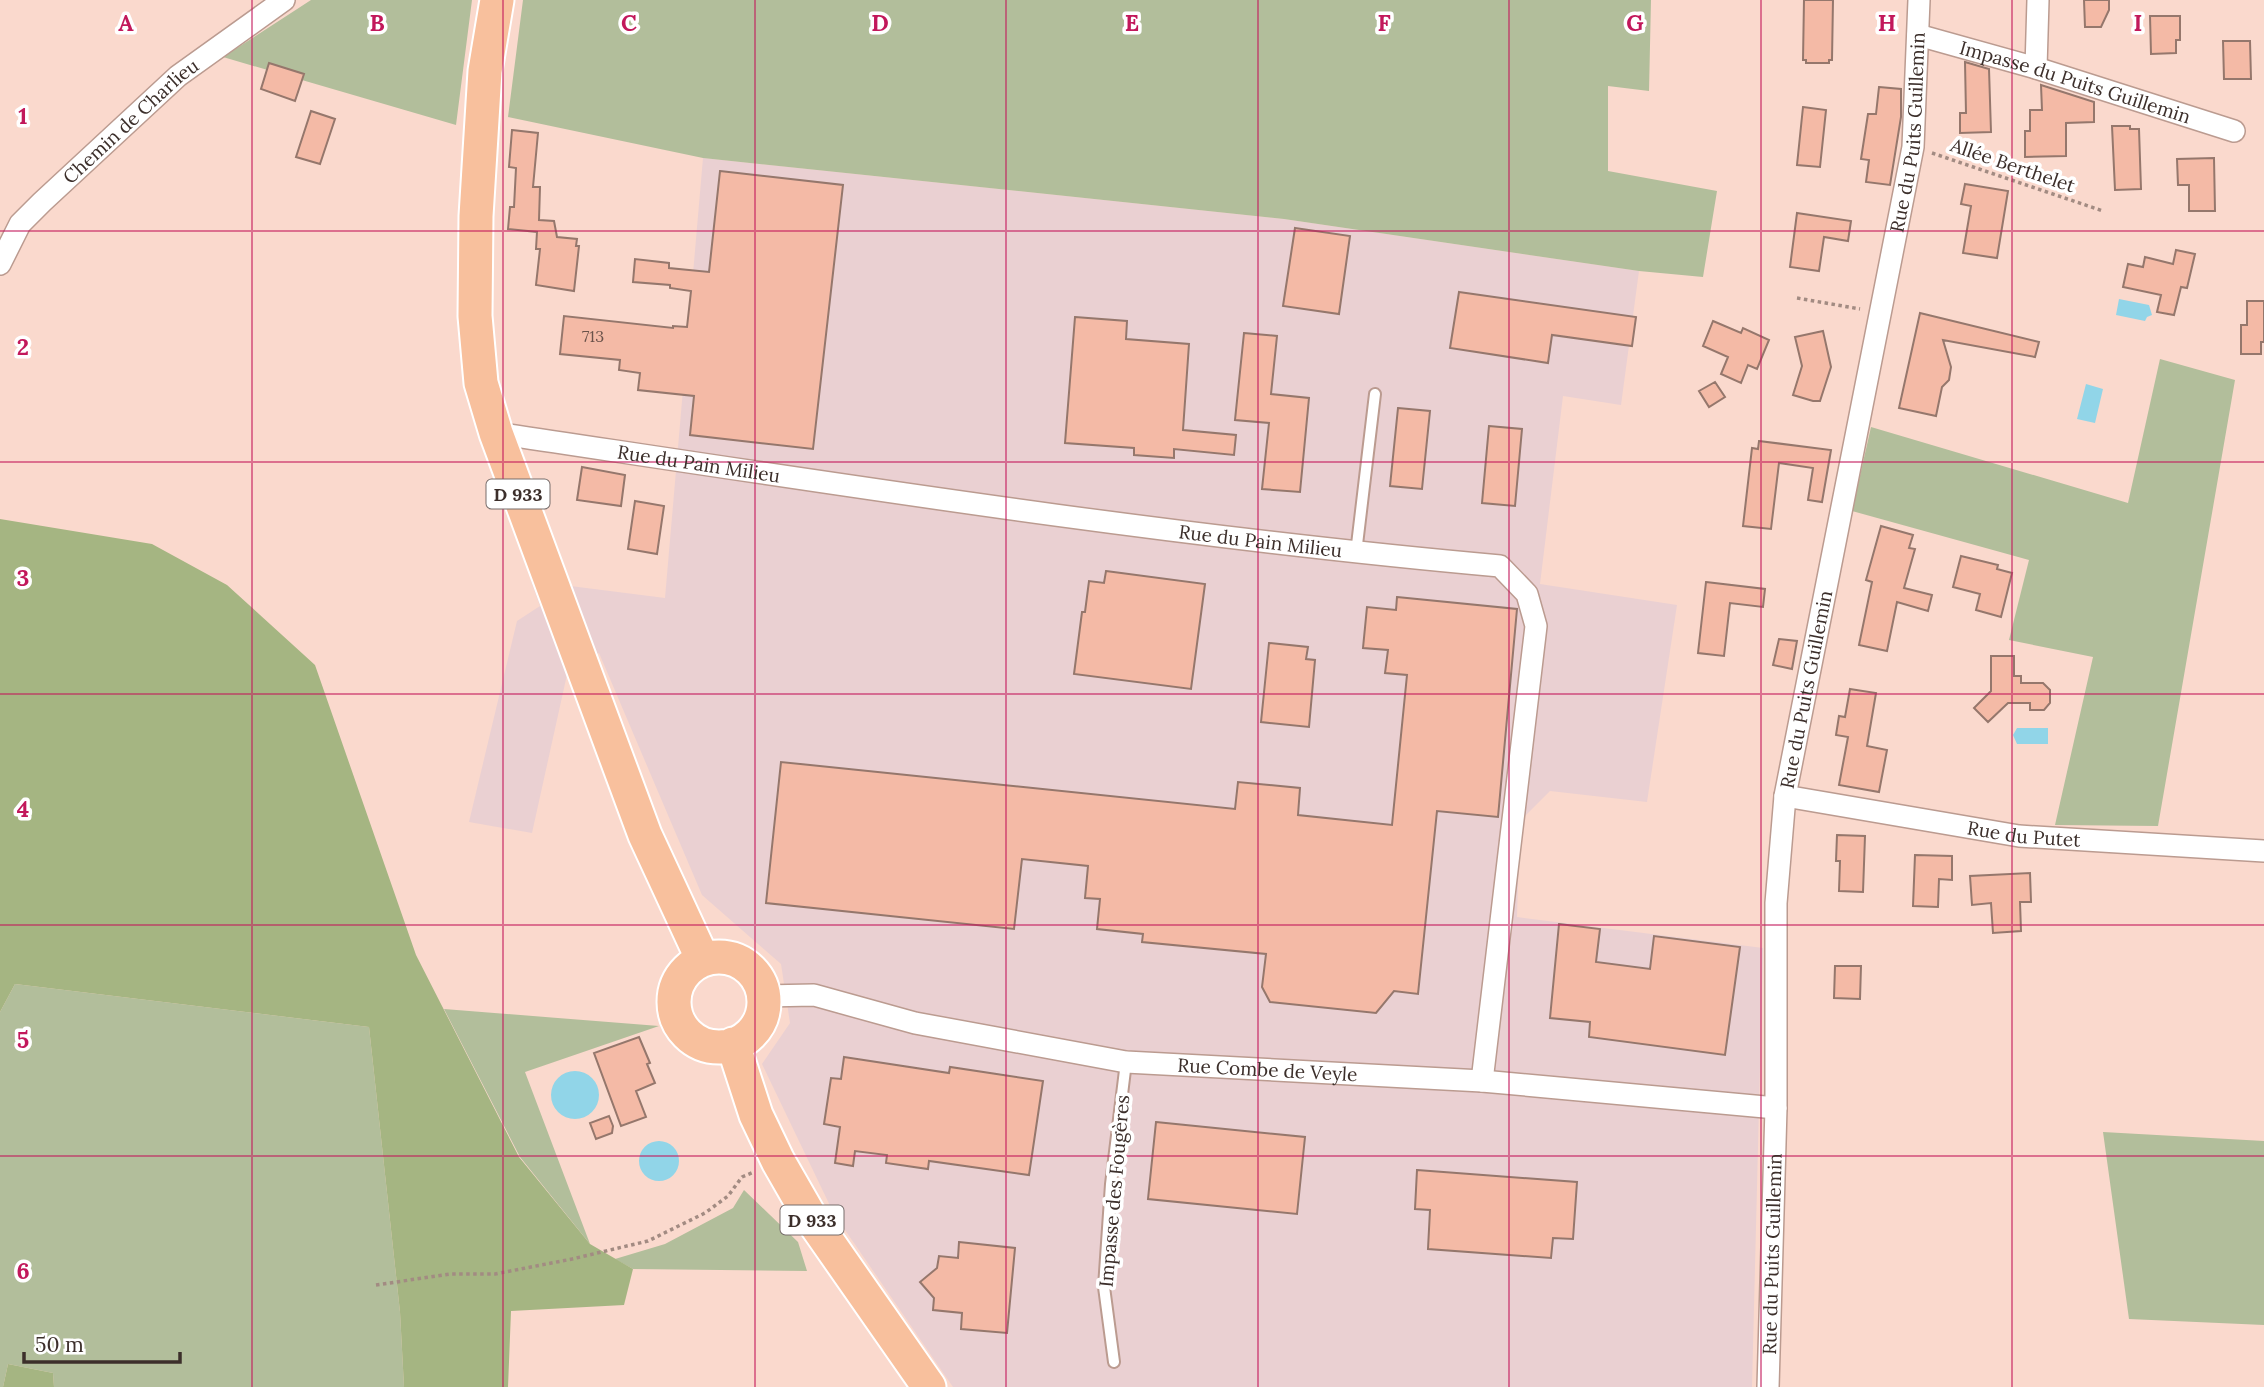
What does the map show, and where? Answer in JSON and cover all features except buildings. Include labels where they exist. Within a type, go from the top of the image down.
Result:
[{"type":"main road","name":"D 933","points":[[497,0],[485,71],[476,216],[475,304],[481,383],[496,433],[645,835],[703,960]]},
{"type":"main road","points":[[721,957],[736,960],[749,968],[759,981],[764,996],[758,1025],[747,1037],[720,1047],[704,1044],[690,1037],[680,1025],[674,1010],[674,995],[679,980],[689,968],[703,960],[721,957]]},
{"type":"main road","name":"D 933","points":[[733,1044],[756,1115],[778,1161],[809,1215],[929,1387]]},
{"type":"street","name":"Chemin de Charlieu","points":[[0,264],[20,224],[42,202],[178,76],[284,0]]},
{"type":"street","name":"Rue du Puits Guillemin","points":[[1769,1387],[1776,1108],[1776,903],[1785,796],[1913,147],[1919,0]]},
{"type":"street","points":[[2036,68],[2038,0]]},
{"type":"street","name":"Impasse du Puits Guillemin","points":[[1918,35],[2036,68],[2234,131]]},
{"type":"street","name":"Rue du Pain Milieu","points":[[496,433],[975,505],[1356,553],[1500,566],[1527,594],[1536,626],[1482,1081]]},
{"type":"street","name":"Rue du Putet","points":[[1785,796],[2018,836],[2264,851]]},
{"type":"street","name":"Rue Combe de Veyle","points":[[764,996],[814,995],[915,1023],[1126,1062],[1482,1081],[1776,1108]]},
{"type":"lane","points":[[1356,553],[1375,394]]},
{"type":"lane","name":"Impasse des Fougères","points":[[1114,1362],[1104,1287],[1111,1184],[1126,1062]]},
{"type":"path","name":"Allée Berthelet","points":[[1913,147],[2103,211]]},
{"type":"path","points":[[1797,298],[1880,312]]},
{"type":"path","points":[[376,1285],[450,1274],[495,1274],[648,1241],[705,1213],[728,1196],[742,1177],[778,1161]]},
{"type":"shaded area","points":[[703,158],[1284,219],[1639,271],[1621,405],[1563,396],[1540,584],[1677,605],[1647,802],[1550,791],[1520,821],[1517,917],[1763,948],[1752,1387],[953,1387],[834,1214],[762,1064],[790,1023],[781,964],[702,895],[599,653],[568,670],[532,833],[469,822],[517,621],[540,606],[531,581],[665,598]]},
{"type":"green space","points":[[311,0],[472,0],[456,125],[223,57]]},
{"type":"green space","points":[[523,0],[1651,0],[1649,91],[1608,86],[1608,171],[1717,191],[1703,277],[1639,271],[1284,219],[703,158],[508,117]]},
{"type":"green space","points":[[2160,359],[2235,380],[2158,826],[2055,825],[2093,657],[2009,640],[2029,560],[1852,511],[1871,427],[2128,503]]},
{"type":"green space","points":[[0,519],[152,544],[227,585],[315,665],[416,955],[519,1157],[590,1244],[633,1269],[624,1305],[511,1311],[508,1387],[404,1387],[400,1312],[369,1027],[15,984],[0,1012]]},
{"type":"green space","points":[[15,984],[369,1027],[400,1312],[404,1387],[54,1387],[53,1373],[8,1364],[3,1387],[0,1387],[0,1012]]},
{"type":"green space","points":[[444,1009],[659,1026],[525,1072],[590,1244],[520,1157]]},
{"type":"green space","points":[[2103,1132],[2264,1141],[2264,1325],[2129,1319]]},
{"type":"green space","points":[[744,1190],[798,1242],[807,1271],[633,1269],[615,1259],[665,1244],[733,1208]]},
{"type":"green space","points":[[8,1364],[53,1373],[54,1387],[3,1387]]},
{"type":"water","points":[[2119,299],[2149,305],[2152,315],[2145,321],[2116,315]]},
{"type":"water","points":[[2086,384],[2103,389],[2095,423],[2077,419]]},
{"type":"water","points":[[2017,728],[2048,728],[2048,744],[2017,744],[2013,735]]},
{"type":"water","points":[[575,1071],[592,1078],[599,1095],[592,1112],[575,1119],[558,1112],[551,1095],[558,1078]]},
{"type":"water","points":[[659,1141],[667,1142],[673,1147],[678,1153],[678,1169],[673,1175],[667,1180],[659,1181],[651,1180],[645,1175],[640,1169],[639,1161],[640,1153],[645,1147],[651,1142]]}]
